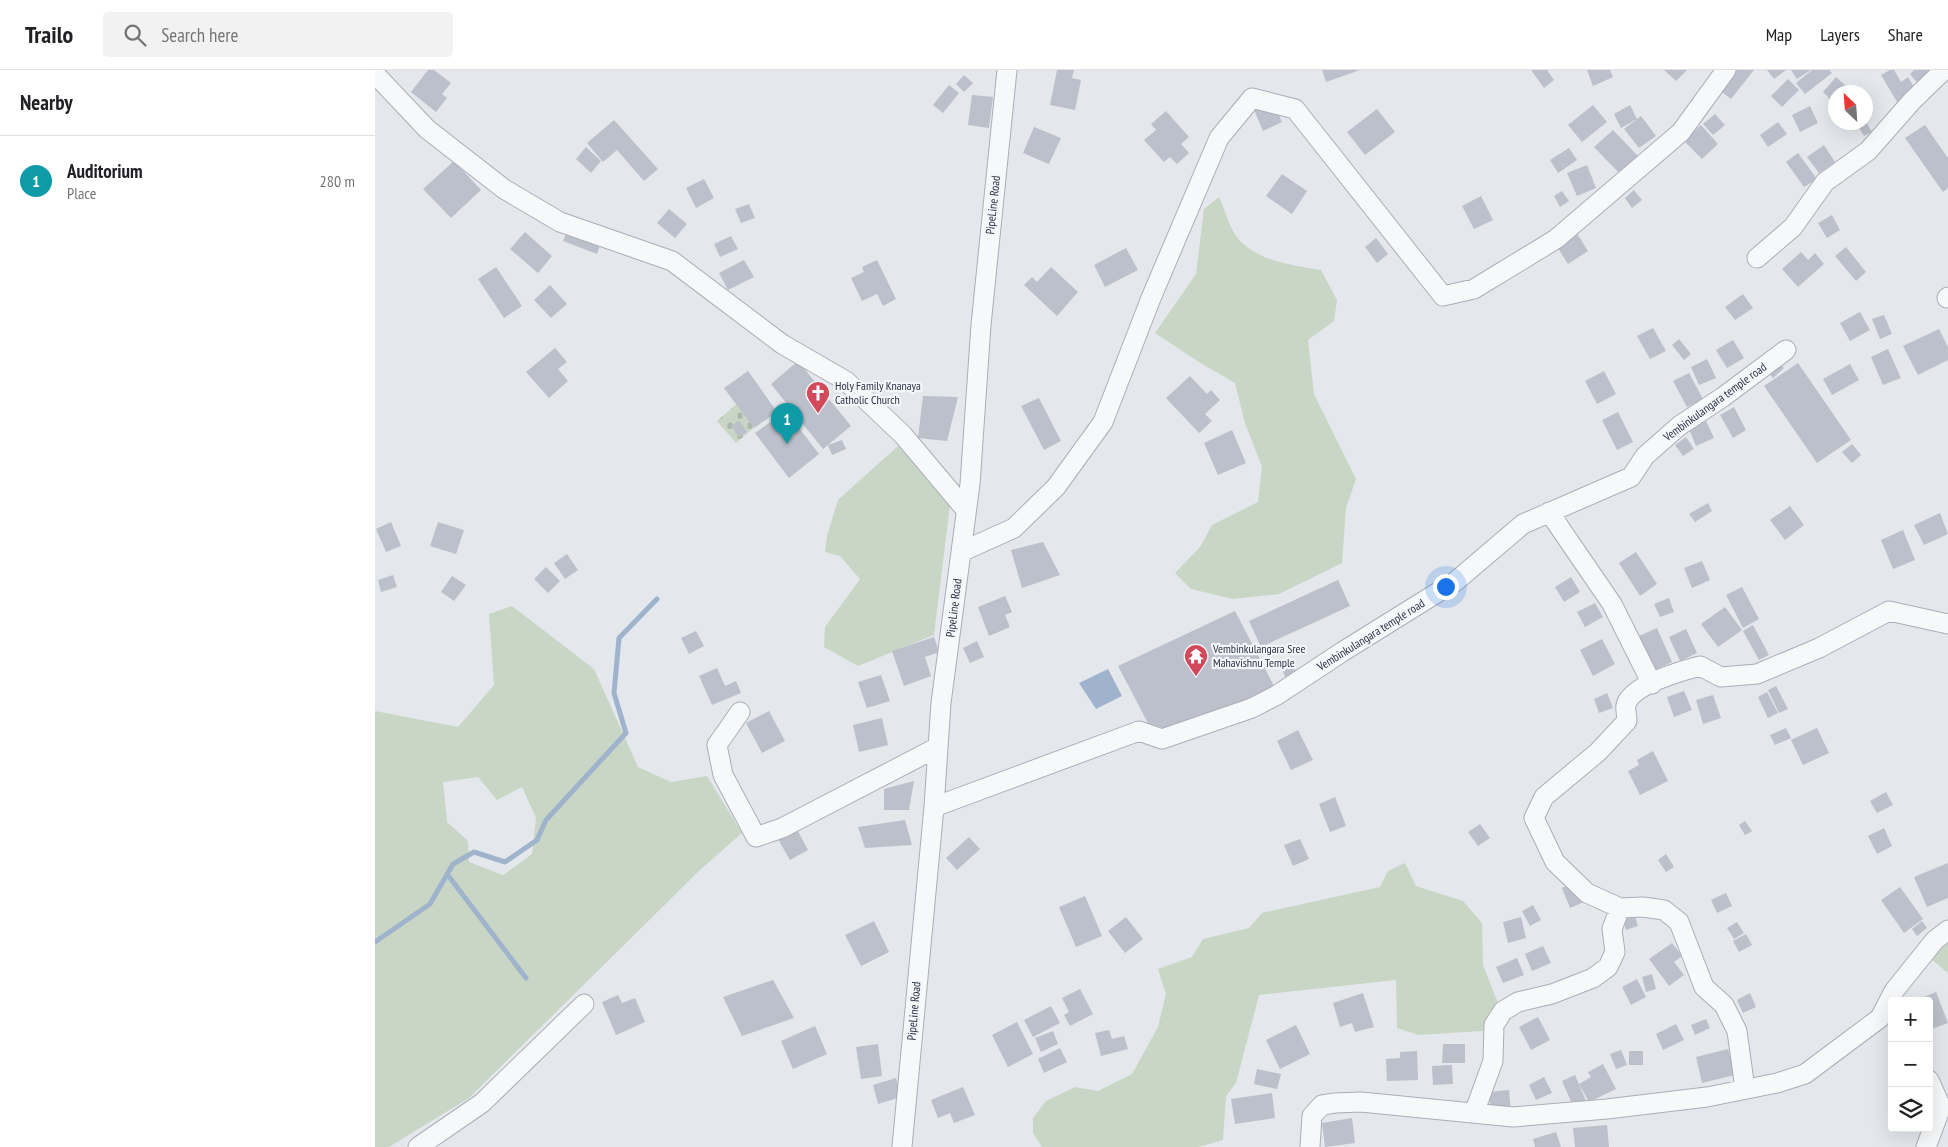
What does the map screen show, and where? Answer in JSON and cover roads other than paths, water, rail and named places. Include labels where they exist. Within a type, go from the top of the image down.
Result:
[{"type":"street","name":"PipeLine Road","points":[[902,1147],[941,703],[970,484],[982,316],[1007,70]]},
{"type":"street","points":[[961,552],[1014,528],[1056,487],[1103,422],[1151,298],[1219,138],[1252,98],[1295,109],[1443,296],[1473,289],[1556,239],[1681,132],[1726,70]]},
{"type":"street","points":[[1757,258],[1793,227],[1825,182],[1868,151],[1912,101],[1945,70]]},
{"type":"street","points":[[375,74],[427,129],[504,189],[560,222],[671,261],[782,344],[846,381],[903,435],[966,510]]},
{"type":"street","name":"Vembinkulangara temple road","points":[[933,807],[1139,731],[1161,739],[1252,708],[1277,695],[1342,652],[1456,582],[1523,524],[1631,477],[1645,456],[1679,426],[1723,397],[1786,350]]},
{"type":"street","points":[[1549,512],[1612,604],[1652,684]]},
{"type":"street","points":[[1745,1089],[1737,1031],[1724,1005],[1704,987],[1679,922],[1664,910],[1643,907],[1620,908],[1587,893],[1555,862],[1534,818],[1544,797],[1598,752],[1627,721],[1626,705],[1633,694],[1669,675],[1700,666],[1721,677],[1757,674],[1819,648],[1889,610],[1948,624]]},
{"type":"street","points":[[741,712],[717,745],[723,774],[756,837],[782,828],[938,747]]},
{"type":"street","points":[[1474,1113],[1493,1061],[1494,1025],[1503,1011],[1518,1002],[1552,994],[1593,978],[1609,967],[1615,952],[1613,929],[1620,908]]},
{"type":"street","points":[[1895,997],[1900,984],[1935,940],[1948,930]]},
{"type":"street","points":[[418,1147],[482,1102],[584,1004]]},
{"type":"street","points":[[1310,1147],[1312,1116],[1322,1105],[1335,1102],[1361,1102],[1513,1117],[1617,1108],[1777,1084],[1805,1074],[1888,1013]]},
{"type":"street","points":[[1926,1147],[1941,1107],[1932,1087]]},
{"type":"water","points":[[1108,669],[1122,696],[1096,709],[1079,683]]},
{"type":"waterway","points":[[375,942],[430,904],[453,864],[474,852],[505,862],[537,840],[546,820],[626,733],[614,693],[619,638],[657,599]]},
{"type":"waterway","points":[[447,874],[526,978]]},
{"type":"place","name":"Holy Family Knanaya Catholic Church","points":[[818,414]]},
{"type":"place","name":"Auditorium","points":[[787,444]]},
{"type":"place","name":"Vembinkulangara Sree Mahavishnu Temple","points":[[1196,677]]}]
